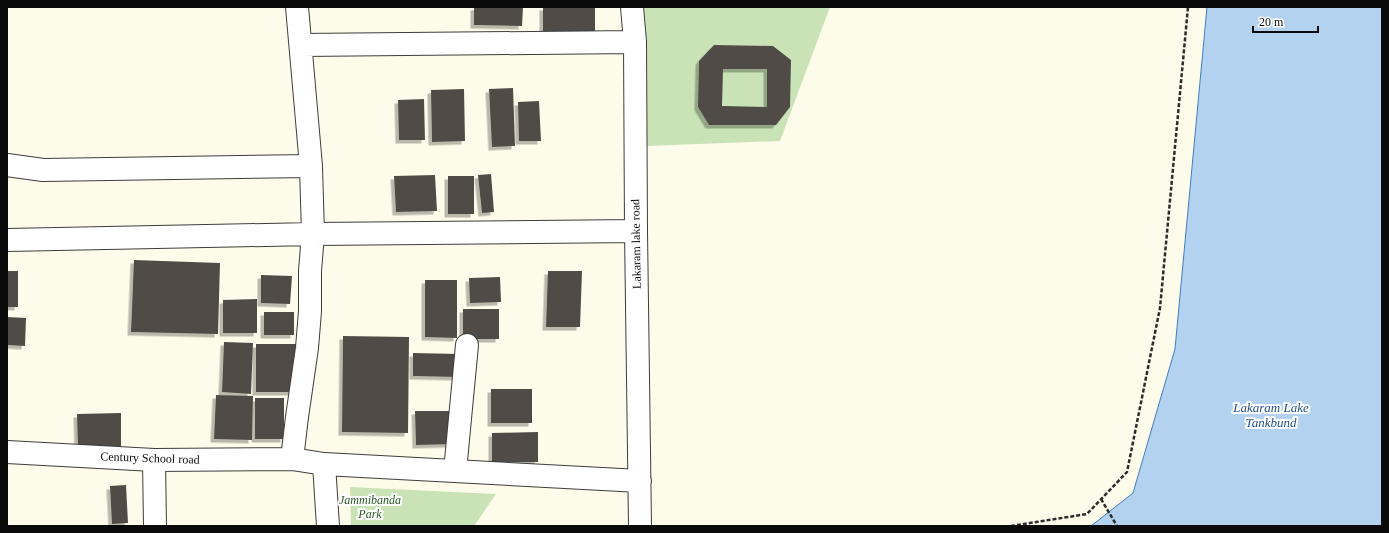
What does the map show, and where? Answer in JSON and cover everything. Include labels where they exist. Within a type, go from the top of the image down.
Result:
[{"type":"street","points":[[292,459],[296,417],[307,348],[313,234],[311,166],[297,7]]},
{"type":"street","name":"Lakaram lake road","points":[[632,7],[635,42],[640,526]]},
{"type":"street","points":[[300,45],[635,42]]},
{"type":"street","points":[[7,165],[43,170],[311,166]]},
{"type":"street","points":[[7,240],[313,234],[636,232]]},
{"type":"street","points":[[455,470],[467,345]]},
{"type":"street","name":"Century School road","points":[[7,452],[154,460],[292,459],[324,464],[640,480]]},
{"type":"street","points":[[154,460],[155,526]]},
{"type":"street","points":[[324,464],[328,526]]},
{"type":"path","points":[[1010,526],[1087,514],[1127,472],[1160,308],[1188,7]]},
{"type":"path","points":[[1101,499],[1117,526]]},
{"type":"green space","points":[[637,7],[830,7],[780,141],[646,146]]},
{"type":"green space","name":"Jammibanda Park","points":[[350,487],[496,494],[474,526],[351,526]]},
{"type":"water","name":"Lakaram Lake Tankbund","points":[[1207,7],[1382,7],[1382,526],[1091,526],[1133,493],[1175,349]]},
{"type":"building","points":[[474,7],[523,7],[522,26],[474,25]]},
{"type":"building","points":[[543,7],[595,7],[595,38],[543,38]]},
{"type":"building","points":[[714,45],[773,46],[791,60],[790,107],[776,125],[709,125],[698,107],[699,61]],"holes":[[[723,69],[767,69],[767,107],[722,106]]]},
{"type":"building","points":[[513,88],[515,146],[492,147],[489,89]]},
{"type":"building","points":[[464,89],[465,141],[432,142],[431,90]]},
{"type":"building","points":[[424,99],[425,140],[399,140],[398,100]]},
{"type":"building","points":[[539,101],[541,141],[519,141],[518,102]]},
{"type":"building","points":[[491,174],[494,212],[482,213],[478,175]]},
{"type":"building","points":[[435,175],[437,211],[396,212],[394,176]]},
{"type":"building","points":[[448,176],[474,176],[474,214],[448,214]]},
{"type":"building","points":[[134,260],[220,263],[218,334],[131,332]]},
{"type":"building","points":[[7,271],[18,271],[18,307],[7,307]]},
{"type":"building","points":[[548,271],[582,271],[580,327],[546,327]]},
{"type":"building","points":[[261,275],[292,276],[290,304],[261,303]]},
{"type":"building","points":[[500,277],[501,302],[470,303],[469,278]]},
{"type":"building","points":[[425,280],[457,280],[457,338],[425,337]]},
{"type":"building","points":[[257,299],[257,333],[223,333],[223,300]]},
{"type":"building","points":[[463,309],[499,309],[499,339],[463,339]]},
{"type":"building","points":[[264,312],[294,312],[294,335],[264,335]]},
{"type":"building","points":[[7,317],[26,318],[25,346],[7,345]]},
{"type":"building","points":[[343,336],[409,337],[408,433],[342,432]]},
{"type":"building","points":[[224,342],[253,343],[251,394],[222,392]]},
{"type":"building","points":[[256,344],[296,344],[296,392],[256,392]]},
{"type":"building","points":[[413,353],[459,354],[458,377],[413,376]]},
{"type":"building","points":[[491,389],[532,389],[532,423],[491,423]]},
{"type":"building","points":[[216,395],[253,396],[252,440],[214,439]]},
{"type":"building","points":[[255,398],[284,398],[284,439],[255,439]]},
{"type":"building","points":[[415,411],[455,411],[456,444],[416,445]]},
{"type":"building","points":[[121,413],[121,447],[78,448],[77,414]]},
{"type":"building","points":[[538,432],[538,462],[492,462],[492,433]]},
{"type":"building","points":[[126,485],[128,523],[112,524],[110,486]]}]
